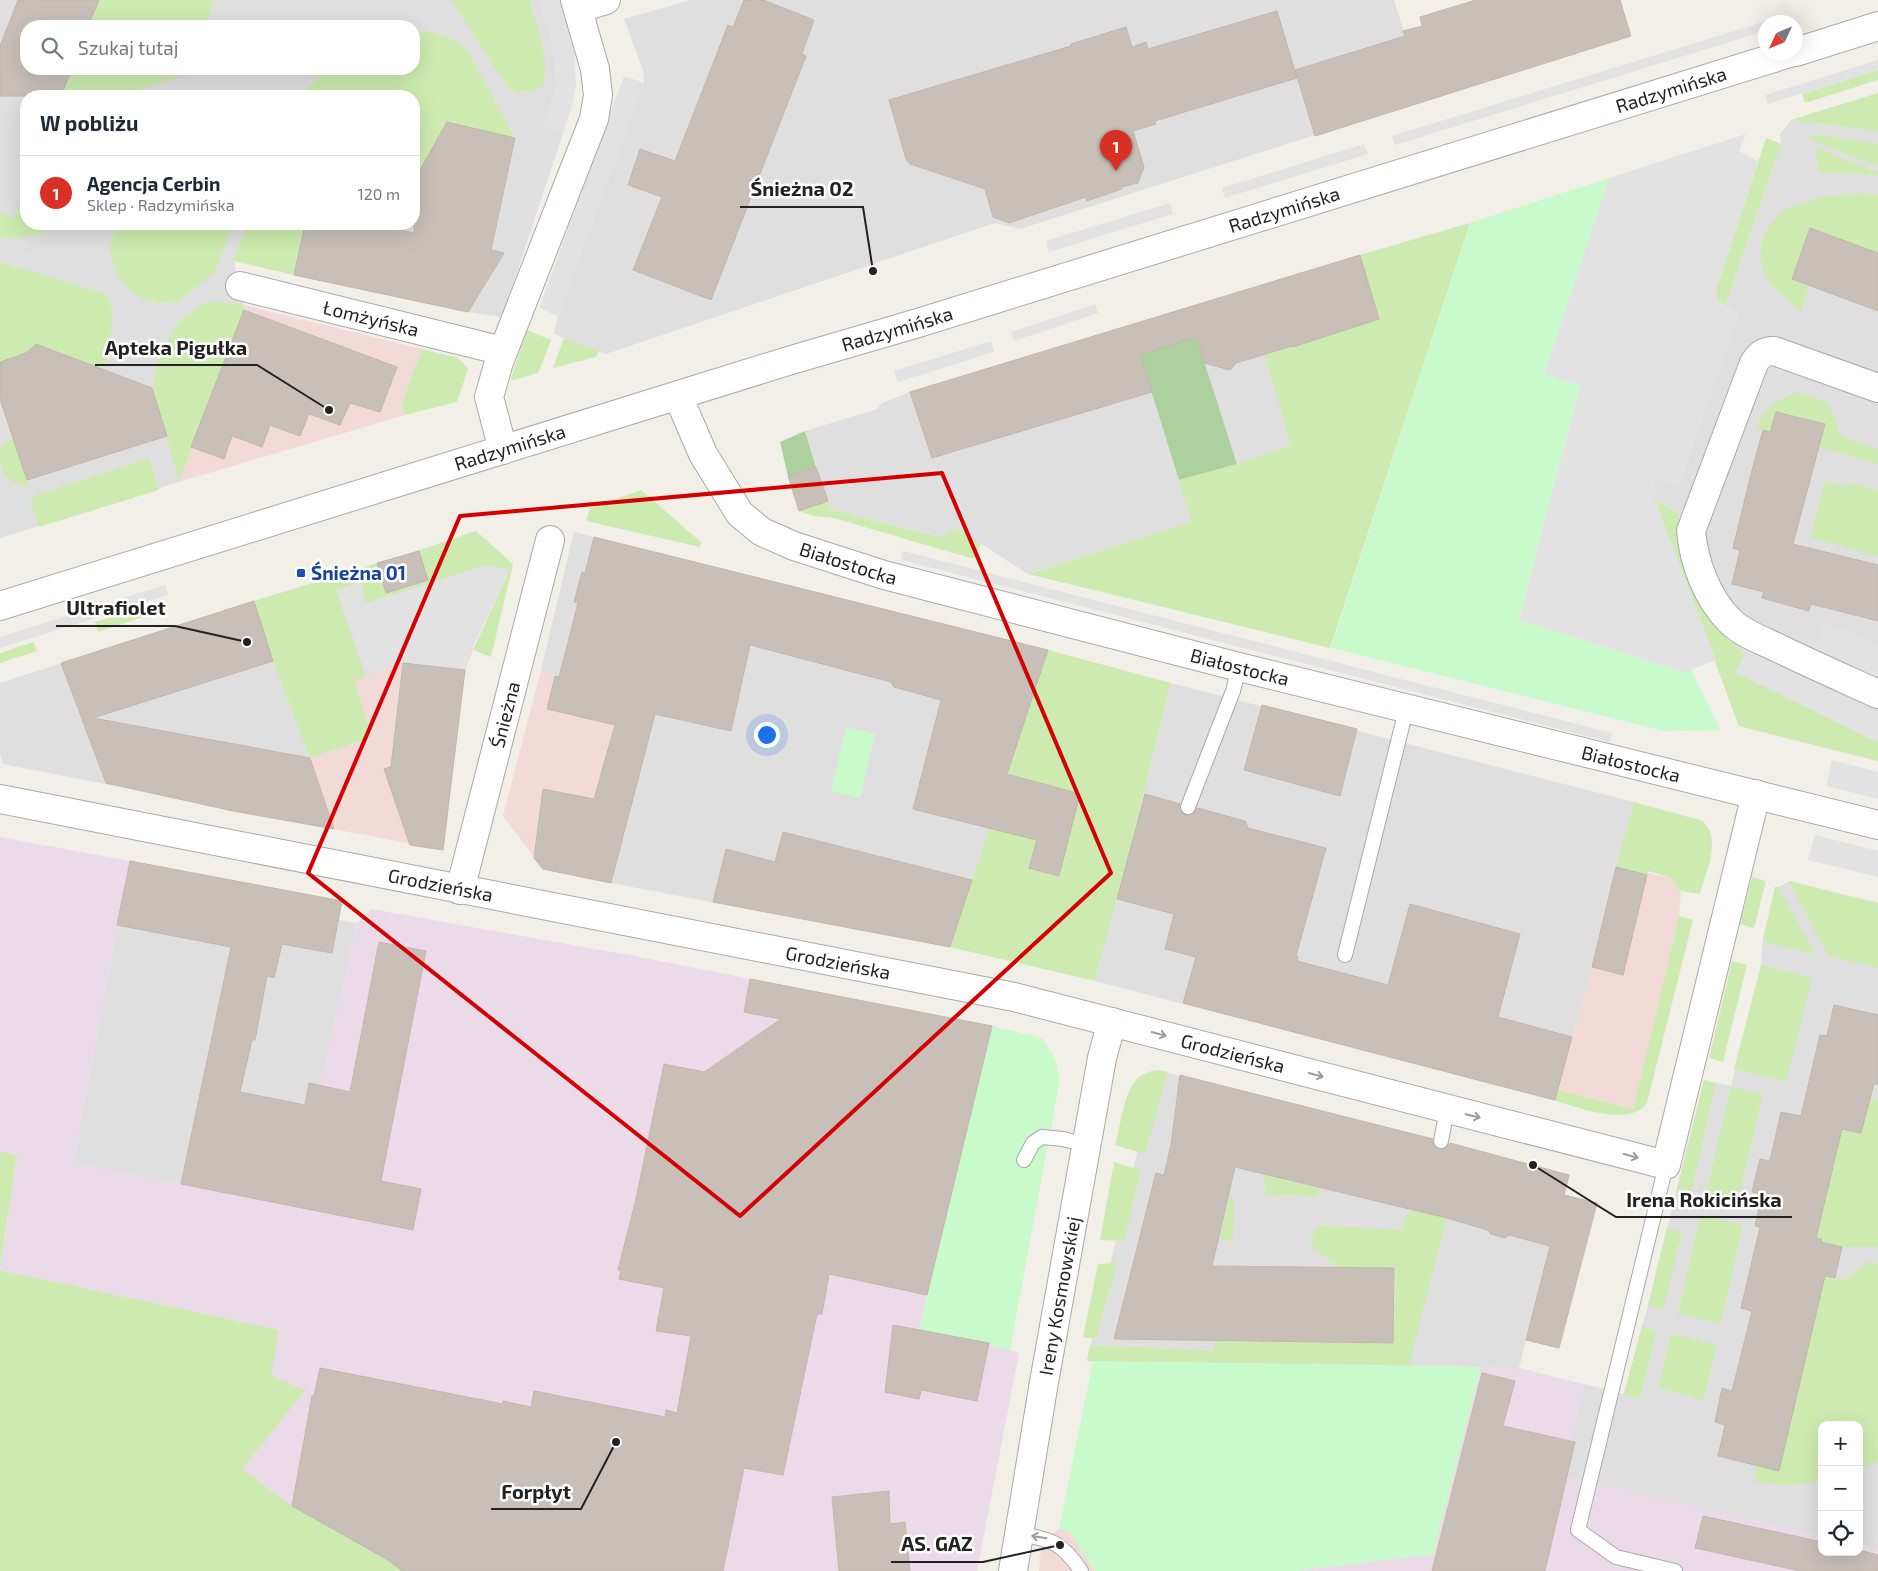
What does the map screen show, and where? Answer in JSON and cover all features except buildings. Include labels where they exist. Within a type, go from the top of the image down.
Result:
[{"type":"street","points":[[503,450],[489,397],[503,351],[594,120],[598,95],[595,69],[576,4],[606,0]]},
{"type":"street","name":"Radzymińska","points":[[1803,49],[1878,26]]},
{"type":"street","name":"Radzymińska","points":[[0,606],[1768,60]]},
{"type":"street","name":"Łomżyńska","points":[[240,286],[503,351]]},
{"type":"street","points":[[1878,388],[1774,351],[1766,351],[1759,356],[1754,363],[1691,531],[1693,551],[1698,568],[1720,610],[1730,622],[1757,638],[1878,694]]},
{"type":"street","name":"Białostocka","points":[[678,396],[703,454],[740,514],[762,532],[794,546],[884,575],[1239,668],[1878,825]]},
{"type":"street","name":"Śnieżna","points":[[460,890],[550,540]]},
{"type":"street","points":[[1666,1165],[1756,794]]},
{"type":"street","name":"Grodzieńska","points":[[0,799],[1014,997],[1666,1165]]},
{"type":"street","name":"Ireny Kosmowskiej","points":[[1013,1571],[1086,1146],[1112,1022]]},
{"type":"lane","points":[[1188,807],[1233,691],[1239,668]]},
{"type":"lane","points":[[1345,956],[1406,710]]},
{"type":"lane","points":[[1441,1141],[1447,1109]]},
{"type":"lane","points":[[1024,1160],[1034,1143],[1042,1137],[1063,1139],[1086,1146]]},
{"type":"lane","points":[[1666,1165],[1578,1530],[1616,1557],[1675,1571]]},
{"type":"lane","points":[[1018,1534],[1046,1538],[1057,1544],[1081,1571]]},
{"type":"highlighted area","points":[[942,473],[1111,873],[740,1216],[308,873],[460,516]]},
{"type":"shaded area","points":[[0,0],[539,0],[553,43],[556,88],[543,125],[563,133],[502,317],[468,312],[234,261],[244,310],[179,482],[0,538]]},
{"type":"shaded area","points":[[539,0],[562,0],[574,51],[576,85],[563,133],[543,125],[556,88],[553,43]]},
{"type":"shaded area","points":[[691,0],[1394,0],[1425,100],[1020,229],[995,223],[606,354],[554,334],[558,316],[644,83],[643,70],[624,19]]},
{"type":"shaded area","points":[[1758,24],[1758,33],[1395,145],[1392,136]]},
{"type":"shaded area","points":[[1878,60],[1878,70],[1768,104],[1765,95]]},
{"type":"shaded area","points":[[624,76],[644,83],[558,316],[539,308]]},
{"type":"shaded area","points":[[1878,93],[1878,761],[1739,726],[1655,500],[1653,476],[1679,487],[1738,314],[1725,306],[1781,144],[1780,134],[1791,120]]},
{"type":"shaded area","points":[[1746,134],[1739,151],[1758,161],[1716,290],[1717,302],[1738,314],[1679,487],[1653,476],[1655,500],[1716,660],[1684,672],[1519,620],[1580,385],[1544,374],[1609,178]]},
{"type":"shaded area","points":[[1364,144],[1368,154],[1225,198],[1222,188]]},
{"type":"shaded area","points":[[1170,203],[1173,214],[1049,252],[1046,241]]},
{"type":"shaded area","points":[[1360,255],[1379,319],[1293,347],[1292,445],[1237,464],[1187,308]]},
{"type":"shaded area","points":[[1095,304],[1098,313],[1014,341],[1011,332]]},
{"type":"shaded area","points":[[244,305],[422,349],[401,405],[405,415],[179,482]]},
{"type":"shaded area","points":[[1131,326],[1193,522],[1028,574],[956,528],[942,537],[830,509],[805,431],[877,409],[882,403],[910,392]]},
{"type":"shaded area","points":[[991,341],[994,352],[898,382],[894,371]]},
{"type":"shaded area","points":[[476,531],[473,650],[465,670],[443,850],[334,829],[310,758],[372,737],[320,583]]},
{"type":"shaded area","points":[[574,532],[1048,650],[950,947],[611,883],[629,818],[624,693],[555,676],[541,670]]},
{"type":"shaded area","points":[[903,551],[1612,733],[1610,742],[901,560]]},
{"type":"shaded area","points":[[483,566],[510,569],[468,657],[465,670],[398,662],[366,676],[336,590],[360,582],[366,603]]},
{"type":"shaded area","points":[[320,583],[372,737],[310,758],[334,829],[3,764],[0,754],[0,683],[254,601]]},
{"type":"shaded area","points":[[165,585],[168,595],[0,648],[0,637]]},
{"type":"shaded area","points":[[1825,621],[1878,646],[1878,679],[1813,647]]},
{"type":"shaded area","points":[[1747,650],[1878,713],[1877,742],[1735,672]]},
{"type":"shaded area","points":[[541,670],[555,676],[658,699],[611,883],[543,869],[503,816]]},
{"type":"shaded area","points":[[1171,683],[1634,802],[1592,967],[1555,1101],[1095,981]]},
{"type":"shaded area","points":[[1832,760],[1878,772],[1878,799],[1826,786]]},
{"type":"shaded area","points":[[1815,835],[1878,851],[1878,877],[1808,860]]},
{"type":"shaded area","points":[[0,837],[130,861],[73,1163],[296,1207],[320,1086],[357,923],[371,909],[629,955],[992,1026],[919,1329],[989,1343],[1019,1353],[977,1571],[402,1571],[388,1560],[292,1506],[242,1469],[304,1391],[270,1375],[279,1330],[0,1270],[17,1155],[0,1151]]},
{"type":"shaded area","points":[[130,861],[342,901],[339,920],[357,923],[320,1086],[296,1207],[73,1163]]},
{"type":"shaded area","points":[[1616,867],[1669,877],[1681,891],[1679,916],[1633,1109],[1558,1090],[1592,967]]},
{"type":"shaded area","points":[[1789,881],[1878,903],[1878,1571],[1433,1554],[1481,1367],[1087,1361],[1157,1070],[1569,1175],[1519,1368],[1624,1394],[1704,1080],[1731,1086],[1761,965],[1763,939],[1775,887],[1779,887]]},
{"type":"shaded area","points":[[1481,1367],[1519,1369],[1585,1385],[1571,1441],[1575,1442],[1567,1477],[1818,1535],[1818,1556],[1863,1556],[1863,1545],[1878,1549],[1878,1571],[1295,1571],[1433,1554]]},
{"type":"shaded area","points":[[1059,1529],[1069,1530],[1095,1571],[1039,1571],[1042,1539]]},
{"type":"green space","points":[[99,0],[214,0],[208,20],[91,20]]},
{"type":"green space","points":[[451,0],[529,0],[544,53],[545,75],[543,86],[521,92],[508,88]]},
{"type":"green space","points":[[420,32],[431,33],[450,38],[469,53],[515,138],[447,122],[420,170],[420,90],[305,90],[321,75],[420,75]]},
{"type":"green space","points":[[1878,70],[1878,80],[1805,103],[1802,94]]},
{"type":"green space","points":[[70,75],[184,75],[138,90],[63,90]]},
{"type":"green space","points":[[1878,93],[1878,131],[1791,120]]},
{"type":"green space","points":[[1811,134],[1878,144],[1878,166],[1809,139]]},
{"type":"green space","points":[[1766,138],[1781,144],[1725,306],[1717,301],[1716,290]]},
{"type":"green space","points":[[1816,148],[1878,172],[1878,175],[1818,173]]},
{"type":"green space","points":[[1609,178],[1544,374],[1580,384],[1519,620],[1684,672],[1690,668],[1720,730],[1664,731],[1331,648],[1470,223]]},
{"type":"green space","points":[[1857,193],[1878,195],[1878,253],[1810,228],[1792,279],[1810,286],[1801,312],[1777,291],[1765,275],[1761,261],[1761,247],[1766,232],[1774,220],[1784,211],[1797,204]]},
{"type":"green space","points":[[20,202],[20,230],[47,230],[30,236],[0,237],[0,213],[14,218]]},
{"type":"green space","points":[[1470,223],[1330,648],[1028,574],[1192,522],[1179,480],[1237,464],[1291,445],[1264,354],[1294,347],[1379,319],[1360,255]]},
{"type":"green space","points":[[114,230],[231,230],[215,272],[178,302],[156,303],[134,295],[118,276],[110,253]]},
{"type":"green space","points":[[245,230],[304,230],[294,275],[234,261]]},
{"type":"green space","points":[[0,262],[106,294],[110,302],[113,321],[104,369],[36,344],[34,345],[33,354],[0,362]]},
{"type":"green space","points":[[213,301],[244,305],[244,310],[179,482],[152,388],[159,359],[171,334],[182,319],[200,305]]},
{"type":"green space","points":[[1187,308],[1237,464],[1179,480],[1131,326]]},
{"type":"green space","points":[[527,330],[551,340],[538,373],[510,381]]},
{"type":"green space","points":[[564,338],[599,351],[596,357],[553,368]]},
{"type":"green space","points":[[422,349],[458,358],[468,369],[457,402],[405,415],[401,405]]},
{"type":"green space","points":[[1798,392],[1828,403],[1842,436],[1878,450],[1878,464],[1819,447],[1825,424],[1776,412],[1770,432],[1757,429],[1767,410],[1785,397]]},
{"type":"green space","points":[[805,431],[816,467],[788,476],[780,442]]},
{"type":"green space","points":[[14,439],[29,486],[14,483],[5,475],[1,464],[0,449],[8,440]]},
{"type":"green space","points":[[149,458],[159,490],[39,527],[30,501],[36,495]]},
{"type":"green space","points":[[1825,481],[1846,487],[1848,482],[1878,490],[1878,556],[1810,538]]},
{"type":"green space","points":[[641,490],[701,542],[700,547],[586,521],[590,508]]},
{"type":"green space","points":[[1655,500],[1679,514],[1677,541],[1689,578],[1721,633],[1736,643],[1744,655],[1736,673],[1877,742],[1878,740],[1878,761],[1739,726]]},
{"type":"green space","points":[[828,501],[830,509],[941,537],[956,528],[981,544],[974,558],[970,558],[834,518],[814,516],[799,511]]},
{"type":"green space","points":[[476,531],[513,564],[491,657],[473,650],[510,569],[366,603],[336,590],[366,676],[355,682],[372,737],[310,758],[273,661],[254,601],[377,563],[386,593],[428,580],[419,551]]},
{"type":"green space","points":[[161,602],[164,610],[98,632],[95,622]]},
{"type":"green space","points":[[33,642],[37,651],[0,663],[0,653]]},
{"type":"green space","points":[[1048,650],[1171,683],[1095,981],[950,947]]},
{"type":"green space","points":[[846,727],[875,734],[860,798],[831,791]]},
{"type":"green space","points":[[1634,802],[1703,821],[1709,829],[1712,846],[1711,856],[1700,894],[1681,891],[1669,877],[1649,871],[1647,875],[1616,867]]},
{"type":"green space","points":[[1752,877],[1766,881],[1754,928],[1740,924]]},
{"type":"green space","points":[[1789,881],[1878,903],[1878,968],[1829,956]]},
{"type":"green space","points":[[1775,887],[1779,887],[1815,954],[1767,943],[1763,939]]},
{"type":"green space","points":[[1679,916],[1693,920],[1647,1103],[1639,1110],[1629,1114],[1616,1115],[1603,1114],[1555,1101],[1558,1090],[1633,1109]]},
{"type":"green space","points":[[1732,961],[1747,965],[1723,1062],[1709,1058]]},
{"type":"green space","points":[[1761,965],[1812,978],[1786,1082],[1734,1069]]},
{"type":"green space","points":[[992,1026],[1042,1038],[1055,1058],[1060,1079],[1010,1350],[919,1330]]},
{"type":"green space","points":[[1157,1070],[1168,1072],[1145,1154],[1115,1145],[1128,1093],[1140,1076]]},
{"type":"green space","points":[[1704,1080],[1716,1084],[1691,1192],[1677,1189]]},
{"type":"green space","points":[[1731,1087],[1763,1094],[1737,1205],[1705,1198]]},
{"type":"green space","points":[[1870,1099],[1878,1100],[1878,1247],[1843,1247],[1821,1242],[1821,1239],[1816,1238],[1842,1129],[1861,1133]]},
{"type":"green space","points":[[0,1151],[17,1155],[0,1268]]},
{"type":"green space","points":[[1114,1162],[1141,1170],[1124,1241],[1100,1240]]},
{"type":"green space","points":[[1264,1175],[1321,1189],[1318,1196],[1265,1195]]},
{"type":"green space","points":[[1230,1196],[1234,1197],[1233,1241],[1219,1240]]},
{"type":"green space","points":[[1409,1210],[1447,1218],[1409,1365],[1087,1361],[1090,1345],[1213,1351],[1214,1341],[1393,1343],[1393,1268],[1337,1267],[1310,1244],[1317,1225],[1401,1230]]},
{"type":"green space","points":[[1700,1215],[1743,1225],[1721,1324],[1678,1314]]},
{"type":"green space","points":[[1667,1228],[1682,1232],[1663,1309],[1648,1305]]},
{"type":"green space","points":[[1867,1262],[1878,1263],[1878,1462],[1863,1467],[1863,1421],[1818,1421],[1818,1481],[1790,1486],[1754,1481],[1757,1465],[1779,1470],[1825,1276],[1845,1280]]},
{"type":"green space","points":[[1117,1263],[1096,1339],[1083,1337],[1098,1264]]},
{"type":"green space","points":[[0,1270],[279,1330],[271,1375],[305,1391],[242,1469],[292,1506],[388,1560],[402,1571],[0,1571]]},
{"type":"green space","points":[[1642,1326],[1657,1331],[1640,1399],[1624,1394]]},
{"type":"green space","points":[[1671,1334],[1717,1345],[1704,1400],[1658,1388]]},
{"type":"green space","points":[[1093,1361],[1481,1367],[1433,1554],[1295,1571],[1095,1571],[1069,1531],[1059,1529]]},
{"type":"place","name":"Agencja Cerbin","points":[[1116,171]]},
{"type":"place","name":"Śnieżna 02","points":[[873,271]]},
{"type":"place","name":"Apteka Pigułka","points":[[329,410]]},
{"type":"place","name":"Śnieżna 01","points":[[301,573]]},
{"type":"place","name":"Ultrafiolet","points":[[247,642]]},
{"type":"place","name":"Irena Rokicińska","points":[[1533,1165]]},
{"type":"place","name":"Forpłyt","points":[[616,1442]]},
{"type":"place","name":"AS. GAZ","points":[[1060,1545]]}]
